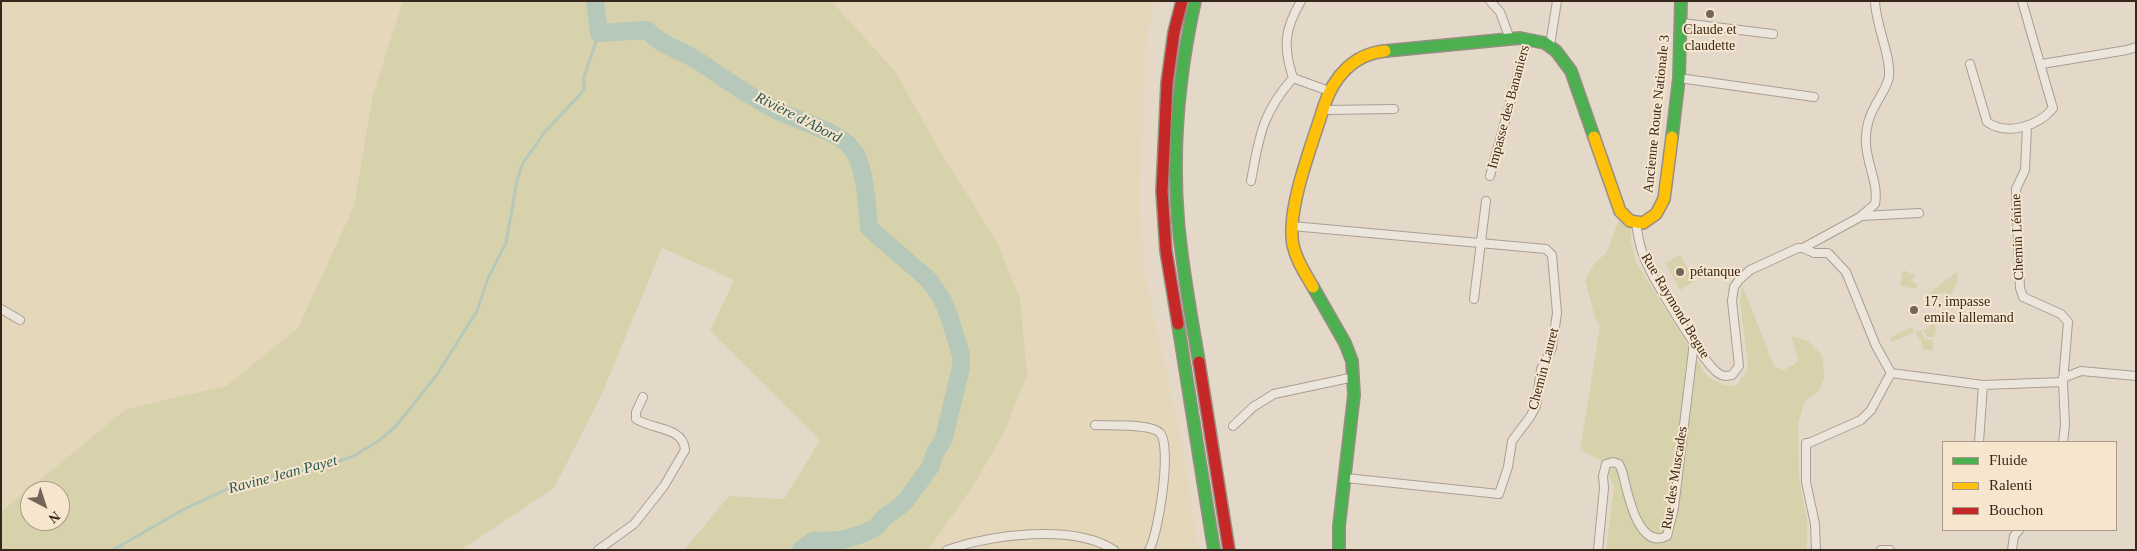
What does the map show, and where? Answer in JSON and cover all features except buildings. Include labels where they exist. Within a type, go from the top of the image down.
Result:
[{"type":"main road","points":[[1182,1],[1174,32],[1167,84],[1162,191],[1166,251],[1214,550]]},
{"type":"main road","points":[[1195,1],[1186,36],[1180,88],[1177,196],[1181,250],[1229,550]]},
{"type":"main road","name":"Ancienne Route Nationale 3","points":[[1636,223],[1650,220],[1656,214],[1664,199],[1678,78],[1682,23],[1681,1]]},
{"type":"main road","points":[[1339,550],[1339,526],[1346,478],[1354,377],[1352,361],[1345,343],[1299,262],[1294,245],[1292,226],[1294,206],[1323,110],[1329,91],[1338,76],[1352,63],[1381,51],[1528,38],[1550,45],[1562,56],[1571,71],[1620,211],[1630,221],[1636,223]]},
{"type":"street","points":[[1293,78],[1289,66],[1285,37],[1301,1]]},
{"type":"street","points":[[1490,1],[1500,12],[1510,39]]},
{"type":"street","points":[[1550,45],[1557,1]]},
{"type":"street","points":[[1802,248],[1860,217],[1875,204],[1877,194],[1869,166],[1866,130],[1874,106],[1889,78],[1888,61],[1878,28],[1875,1]]},
{"type":"street","points":[[1970,64],[1987,122],[1994,126],[2008,128],[2027,126],[2046,116],[2052,108],[2042,64],[2022,1]]},
{"type":"street","points":[[1682,23],[1773,34]]},
{"type":"street","name":"Impasse des Bananiers","points":[[1490,176],[1528,38]]},
{"type":"street","points":[[2042,64],[2136,47]]},
{"type":"street","points":[[1293,78],[1329,91]]},
{"type":"street","points":[[1251,181],[1263,124],[1270,108],[1293,78]]},
{"type":"street","points":[[1678,78],[1814,97]]},
{"type":"street","points":[[1323,110],[1394,109]]},
{"type":"street","name":"Chemin Lénine","points":[[2027,126],[2025,170],[2016,189],[2020,288],[2023,297],[2061,314],[2068,322],[2063,380]]},
{"type":"street","points":[[1474,299],[1486,201]]},
{"type":"street","points":[[1860,217],[1919,214]]},
{"type":"street","name":"Rue Raymond Begue","points":[[1636,223],[1644,259],[1706,360],[1718,373],[1725,376],[1736,372],[1740,360],[1732,301],[1736,283],[1750,270],[1792,250],[1802,248]]},
{"type":"street","name":"Chemin Lauret","points":[[1292,226],[1548,250],[1552,258],[1557,313],[1552,348],[1541,369],[1536,406],[1512,441],[1510,458],[1501,492],[1495,494],[1428,485],[1346,478]]},
{"type":"street","points":[[1802,248],[1814,253],[1828,253],[1846,272],[1876,346],[1891,374]]},
{"type":"street","points":[[1,309],[20,320]]},
{"type":"street","name":"Rue des Muscades","points":[[1598,550],[1604,488],[1603,476],[1606,464],[1613,462],[1619,464],[1622,471],[1640,528],[1648,536],[1656,539],[1663,539],[1667,536],[1674,508],[1694,342]]},
{"type":"street","points":[[1891,374],[1982,385],[2063,380],[2081,371],[2136,376]]},
{"type":"street","points":[[1816,550],[1815,524],[1806,482],[1806,443],[1808,444],[1860,420],[1871,410],[1891,374]]},
{"type":"street","points":[[1233,426],[1253,407],[1274,394],[1354,377]]},
{"type":"street","points":[[2063,380],[2065,425],[2063,441]]},
{"type":"street","points":[[1979,441],[1982,385]]},
{"type":"street","points":[[598,550],[634,524],[664,486],[685,450],[681,438],[673,432],[636,419],[636,412],[643,397]]},
{"type":"street","points":[[1095,425],[1150,427],[1160,433],[1165,445],[1160,514],[1154,542],[1149,550]]},
{"type":"street","points":[[2012,550],[2014,536],[2018,531]]},
{"type":"street","points":[[947,550],[982,539],[1020,534],[1056,534],[1090,540],[1114,550]]},
{"type":"street","points":[[1881,550],[1890,550]]},
{"type":"shaded area","points":[[1,1],[403,1],[373,94],[354,206],[298,328],[226,386],[126,409],[39,481],[20,481],[20,496],[1,512]]},
{"type":"shaded area","points":[[403,1],[831,1],[895,71],[941,153],[997,242],[1020,299],[1027,375],[1005,430],[977,480],[928,550],[684,550],[729,496],[784,499],[820,440],[710,331],[734,280],[662,248],[602,394],[554,488],[461,550],[1,550],[1,512],[20,496],[20,531],[70,531],[70,481],[39,481],[126,409],[226,386],[298,328],[354,206],[373,94]]},
{"type":"shaded area","points":[[831,1],[1155,1],[1147,34],[1139,194],[1143,266],[1183,448],[1198,550],[928,550],[977,480],[1005,430],[1027,375],[1020,299],[895,71]]},
{"type":"shaded area","points":[[1618,222],[1631,226],[1631,242],[1636,262],[1707,376],[1724,385],[1736,386],[1745,374],[1748,364],[1740,303],[1742,285],[1774,366],[1784,370],[1799,361],[1791,336],[1808,341],[1822,355],[1825,377],[1818,392],[1805,401],[1798,423],[1799,479],[1807,520],[1807,550],[1606,550],[1614,486],[1600,460],[1580,450],[1600,326],[1595,318],[1585,280],[1594,264],[1607,252]]},
{"type":"shaded area","name":"pétanque","points":[[1680,255],[1695,281],[1680,290],[1665,263]]},
{"type":"shaded area","points":[[1903,270],[1915,275],[1912,281],[1918,285],[1916,289],[1900,286]]},
{"type":"shaded area","points":[[1958,271],[1957,283],[1950,295],[1947,295],[1946,292],[1930,296],[1929,301],[1925,300],[1924,297]]},
{"type":"shaded area","points":[[1929,325],[1935,325],[1936,333],[1933,337],[1927,337],[1923,330],[1930,328]]},
{"type":"shaded area","points":[[1911,327],[1915,332],[1892,342],[1890,338]]},
{"type":"shaded area","points":[[1921,330],[1925,339],[1933,340],[1933,350],[1923,350],[1921,341],[1915,332]]},
{"type":"waterway","name":"Rivière d'Abord","points":[[595,1],[599,33],[647,30],[663,43],[695,59],[765,104],[831,133],[849,146],[855,153],[862,170],[869,228],[929,280],[942,299],[949,316],[961,355],[961,367],[944,438],[934,455],[931,466],[904,503],[885,517],[875,528],[842,540],[813,541],[801,550]]},
{"type":"waterway","name":"Ravine Jean Payet","points":[[113,550],[184,509],[238,484],[299,472],[352,457],[380,440],[396,426],[436,376],[477,311],[488,278],[506,243],[517,180],[523,163],[544,133],[584,90],[584,77],[599,33]]},
{"type":"traffic: fast","points":[[1195,1],[1189,28],[1178,110],[1176,192],[1187,291],[1199,362]]},
{"type":"traffic: fast","points":[[1672,137],[1679,78],[1681,1]]},
{"type":"traffic: fast","points":[[1385,51],[1520,38],[1545,43],[1556,51],[1571,71],[1594,137]]},
{"type":"traffic: fast","points":[[1313,287],[1345,343],[1352,361],[1354,395],[1339,526],[1339,550]]},
{"type":"traffic: fast","points":[[1178,324],[1214,550]]},
{"type":"traffic: slow","points":[[1313,287],[1296,256],[1292,230],[1293,213],[1308,156],[1324,106],[1339,77],[1354,62],[1374,53],[1385,51]]},
{"type":"traffic: slow","points":[[1594,137],[1620,211],[1630,221],[1643,223],[1656,214],[1664,199],[1672,137]]},
{"type":"traffic: jam","points":[[1178,324],[1166,251],[1162,191],[1167,83],[1174,32],[1182,1]]},
{"type":"traffic: jam","points":[[1199,362],[1229,550]]},
{"type":"place","name":"Claude et claudette","points":[[1710,14]]},
{"type":"place","name":"pétanque","points":[[1680,272]]},
{"type":"place","name":"17, impasse emile lallemand","points":[[1914,310]]}]
